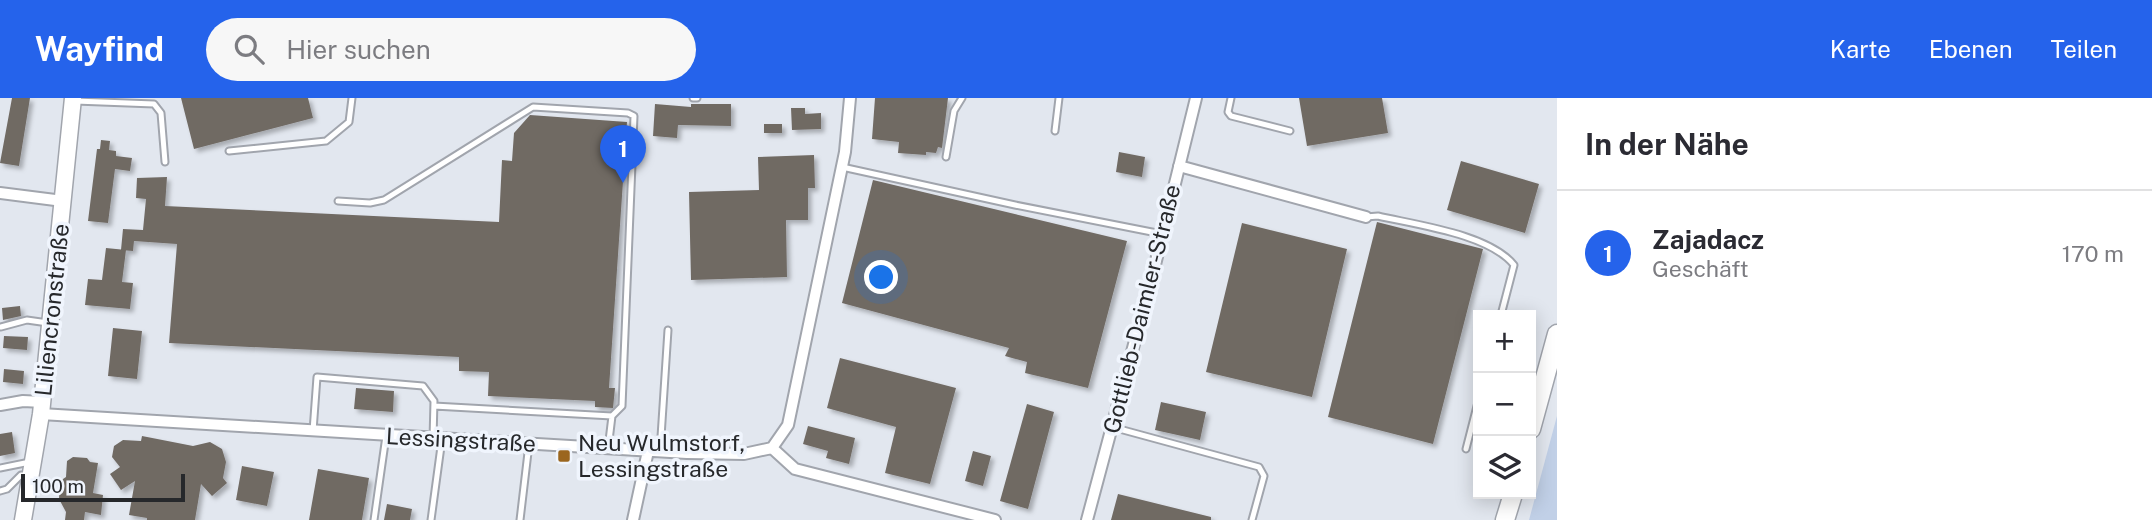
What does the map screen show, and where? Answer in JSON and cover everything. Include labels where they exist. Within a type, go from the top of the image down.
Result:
[{"type":"main road","points":[[1536,411],[1557,334]]},
{"type":"main road","points":[[1506,520],[1512,499]]},
{"type":"street","points":[[850,98],[842,167],[788,425],[772,448],[795,469],[995,520]]},
{"type":"street","name":"Gottlieb-Daimler-Straße","points":[[1087,520],[1196,98]]},
{"type":"street","name":"Liliencronstraße","points":[[23,520],[42,408],[72,99]]},
{"type":"street","points":[[1179,166],[1366,217]]},
{"type":"street","points":[[0,193],[63,201]]},
{"type":"street","name":"Lessingstraße","points":[[0,405],[23,401],[42,408],[313,431],[654,452],[744,454],[772,448]]},
{"type":"street","points":[[633,520],[654,452]]},
{"type":"lane","points":[[229,151],[326,141],[349,122],[352,98]]},
{"type":"lane","points":[[946,158],[954,111],[962,98]]},
{"type":"lane","points":[[1055,131],[1059,98]]},
{"type":"lane","points":[[1231,98],[1228,112],[1231,116],[1290,131]]},
{"type":"lane","points":[[72,99],[154,104],[161,113],[164,162]]},
{"type":"lane","points":[[338,201],[370,203],[384,200],[533,107],[628,113],[634,116],[622,406],[612,416],[608,449]]},
{"type":"lane","points":[[842,167],[1162,234]]},
{"type":"lane","points":[[1366,217],[1378,216],[1482,242],[1507,256],[1514,265],[1502,310]]},
{"type":"lane","points":[[1,327],[27,320],[51,323]]},
{"type":"lane","points":[[654,452],[668,330]]},
{"type":"lane","points":[[313,431],[317,377],[423,386],[434,401],[438,439],[431,520]]},
{"type":"lane","points":[[434,406],[612,416]]},
{"type":"lane","points":[[1466,449],[1473,422]]},
{"type":"lane","points":[[1112,427],[1259,467],[1264,476],[1252,520]]},
{"type":"lane","points":[[374,520],[386,436]]},
{"type":"lane","points":[[520,520],[529,444]]},
{"type":"lane","points":[[0,468],[32,468]]},
{"type":"lane","points":[[0,491],[7,489],[20,475],[32,468]]},
{"type":"shaded area","points":[[1557,416],[1557,520],[1529,520]]},
{"type":"building","points":[[12,98],[30,98],[19,166],[0,163]]},
{"type":"building","points":[[181,98],[308,98],[313,118],[194,149]]},
{"type":"building","points":[[875,98],[948,98],[942,148],[938,147],[936,153],[926,152],[926,155],[898,153],[899,142],[872,139]]},
{"type":"building","points":[[1299,98],[1382,98],[1388,133],[1307,146]]},
{"type":"building","points":[[655,104],[691,107],[691,104],[731,104],[731,126],[678,125],[677,138],[653,136]]},
{"type":"building","points":[[791,108],[805,108],[805,114],[821,113],[821,129],[792,130]]},
{"type":"building","points":[[530,115],[627,122],[609,388],[615,388],[613,408],[595,407],[595,401],[488,396],[489,372],[459,371],[459,357],[169,343],[177,244],[134,241],[133,251],[121,250],[123,229],[143,230],[146,199],[136,198],[137,178],[167,177],[165,206],[499,222],[502,160],[512,161],[514,133]]},
{"type":"building","points":[[764,124],[782,124],[782,133],[764,133]]},
{"type":"building","points":[[101,140],[110,141],[109,150],[116,151],[116,156],[132,158],[130,171],[115,169],[108,223],[88,221],[97,149],[100,149]]},
{"type":"building","points":[[1119,152],[1145,157],[1142,177],[1116,172]]},
{"type":"building","points":[[814,155],[815,188],[808,188],[808,220],[786,220],[787,277],[691,280],[689,192],[759,190],[758,157]]},
{"type":"building","points":[[1461,161],[1539,184],[1525,233],[1447,210]]},
{"type":"building","points":[[873,180],[1127,241],[1088,388],[1025,373],[1027,362],[1005,356],[1009,348],[842,303]]},
{"type":"building","points":[[1377,222],[1483,249],[1433,444],[1328,417]]},
{"type":"building","points":[[1242,223],[1347,249],[1312,397],[1206,372]]},
{"type":"building","points":[[106,248],[126,250],[122,282],[133,283],[130,309],[85,305],[88,279],[102,280]]},
{"type":"building","points":[[20,306],[21,316],[3,320],[2,308]]},
{"type":"building","points":[[113,328],[142,331],[137,379],[108,376]]},
{"type":"building","points":[[4,336],[28,337],[27,350],[3,348]]},
{"type":"building","points":[[840,358],[956,388],[930,484],[885,473],[896,427],[827,408]]},
{"type":"building","points":[[4,369],[24,371],[23,384],[3,382]]},
{"type":"building","points":[[356,388],[394,391],[393,412],[354,409]]},
{"type":"building","points":[[1161,402],[1206,412],[1200,440],[1155,430]]},
{"type":"building","points":[[1027,404],[1054,412],[1028,509],[1000,501]]},
{"type":"building","points":[[808,426],[855,438],[849,464],[826,458],[828,451],[803,444]]},
{"type":"building","points":[[12,432],[15,453],[0,456],[0,434]]},
{"type":"building","points":[[142,436],[193,446],[210,442],[222,449],[226,462],[223,478],[227,483],[212,496],[201,484],[195,520],[147,520],[129,515],[135,481],[121,490],[110,474],[120,467],[112,457],[114,446],[123,440],[141,441]]},
{"type":"building","points":[[973,451],[991,456],[983,486],[965,481]]},
{"type":"building","points":[[73,457],[87,458],[90,462],[98,463],[93,493],[103,495],[101,515],[85,512],[84,520],[65,520],[66,512],[59,499],[60,481],[66,477],[67,461]]},
{"type":"building","points":[[242,466],[274,472],[267,506],[236,500]]},
{"type":"building","points":[[318,469],[369,478],[362,520],[309,520]]},
{"type":"building","points":[[1118,494],[1211,517],[1211,520],[1111,520]]},
{"type":"building","points":[[387,504],[412,509],[410,520],[384,520]]},
{"type":"place","name":"Zajadacz","points":[[623,183]]},
{"type":"place","name":"Neu Wulmstorf, Lessingstraße","points":[[564,456]]}]
